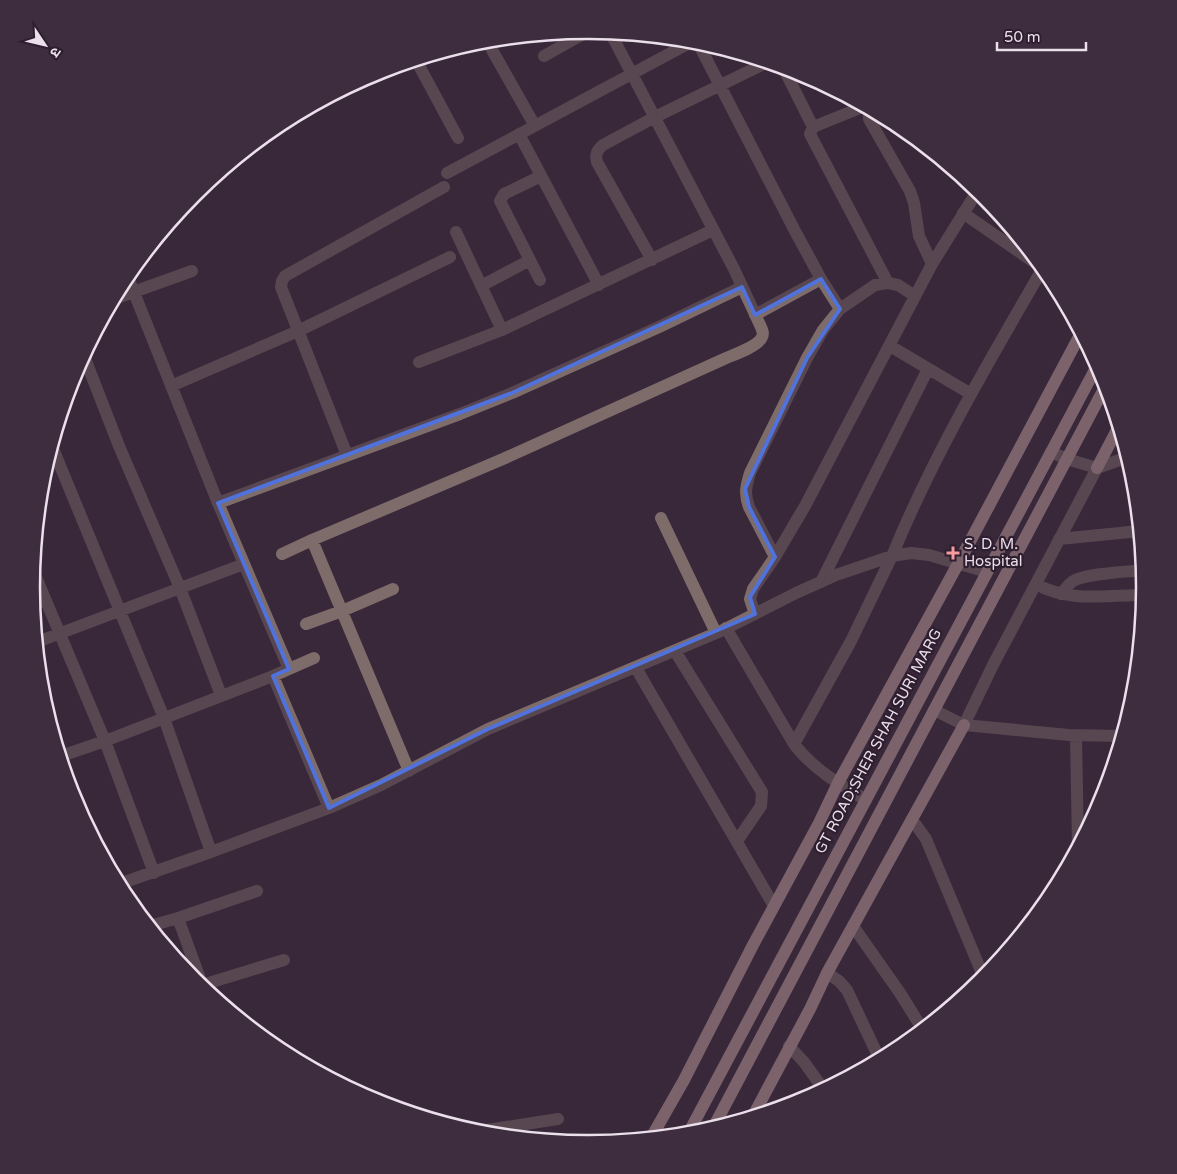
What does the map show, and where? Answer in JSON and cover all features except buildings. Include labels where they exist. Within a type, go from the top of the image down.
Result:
[{"type":"main road","points":[[655,1131],[684,1080],[838,783],[958,564],[1077,339]]},
{"type":"main road","name":"GT ROAD;SHER SHAH SURI MARG","points":[[693,1125],[1093,373]]},
{"type":"main road","points":[[717,1120],[1101,394]]},
{"type":"main road","points":[[1098,468],[1115,434]]},
{"type":"main road","points":[[757,1109],[827,973],[964,724]]},
{"type":"street","points":[[544,56],[573,39]]},
{"type":"street","points":[[282,554],[503,459],[752,346],[760,340],[763,335],[742,287],[614,40]]},
{"type":"street","points":[[447,173],[684,47]]},
{"type":"street","points":[[491,48],[535,126]]},
{"type":"street","points":[[701,50],[821,279],[840,309]]},
{"type":"street","points":[[419,66],[458,138]]},
{"type":"street","points":[[652,260],[597,162],[595,155],[597,151],[604,145],[655,117],[759,66]]},
{"type":"street","points":[[788,76],[813,127]]},
{"type":"street","points":[[857,109],[813,127],[810,134],[888,282]]},
{"type":"street","points":[[869,116],[869,119],[910,191],[919,236],[932,264]]},
{"type":"street","points":[[519,134],[599,285]]},
{"type":"street","points":[[540,280],[500,200],[504,194],[541,176]]},
{"type":"street","points":[[347,455],[281,287],[282,281],[285,276],[444,187]]},
{"type":"street","points":[[756,614],[750,596],[805,506],[932,264],[974,197]]},
{"type":"street","points":[[963,213],[1024,255]]},
{"type":"street","points":[[419,362],[502,330],[713,230]]},
{"type":"street","points":[[456,232],[502,330]]},
{"type":"street","points":[[172,386],[298,331],[450,257]]},
{"type":"street","points":[[481,286],[530,260]]},
{"type":"street","points":[[125,295],[192,271]]},
{"type":"street","points":[[794,744],[851,641],[911,512],[971,394],[1037,273]]},
{"type":"street","points":[[755,315],[821,279]]},
{"type":"street","points":[[775,557],[749,507],[745,489],[750,473],[807,358],[823,330],[840,309],[875,286],[888,282],[898,285],[916,296]]},
{"type":"street","points":[[131,285],[218,503],[289,670]]},
{"type":"street","points":[[218,503],[512,394],[742,287]]},
{"type":"street","points":[[890,346],[971,394]]},
{"type":"street","points":[[88,365],[119,446],[180,588],[221,695]]},
{"type":"street","points":[[821,582],[928,368]]},
{"type":"street","points":[[1051,452],[1098,468],[1121,459]]},
{"type":"street","points":[[56,457],[164,718],[211,852]]},
{"type":"street","points":[[964,724],[994,663],[1098,468]]},
{"type":"street","points":[[660,518],[721,631],[794,744],[815,768],[866,800]]},
{"type":"street","points":[[1059,539],[1134,532]]},
{"type":"street","points":[[312,540],[408,771]]},
{"type":"street","points":[[127,882],[329,808],[381,785],[488,729],[721,631],[821,582],[892,556],[929,555],[987,572]]},
{"type":"street","points":[[43,640],[244,564]]},
{"type":"street","points":[[1061,594],[1069,584],[1076,580],[1137,571]]},
{"type":"street","points":[[1036,584],[1048,591],[1061,594],[1088,597],[1137,595]]},
{"type":"street","points":[[306,624],[393,589]]},
{"type":"street","points":[[40,604],[60,634],[106,741],[154,873]]},
{"type":"street","points":[[675,651],[762,792],[761,806],[737,841]]},
{"type":"street","points":[[66,754],[106,741],[289,670],[314,658]]},
{"type":"street","points":[[636,668],[774,906]]},
{"type":"street","points":[[273,676],[329,808]]},
{"type":"street","points":[[934,710],[964,724],[1076,735],[1116,736]]},
{"type":"street","points":[[1076,735],[1078,833]]},
{"type":"street","points":[[911,822],[916,825],[926,839],[981,970]]},
{"type":"street","points":[[157,924],[256,891]]},
{"type":"street","points":[[178,918],[196,970]]},
{"type":"street","points":[[853,926],[919,1024]]},
{"type":"street","points":[[210,983],[284,960]]},
{"type":"street","points":[[827,973],[847,990],[877,1053]]},
{"type":"street","points":[[789,1046],[804,1062],[820,1084]]},
{"type":"street","points":[[500,1128],[558,1119]]},
{"type":"highlighted area","points":[[821,279],[840,309],[807,358],[745,489],[749,507],[775,557],[750,597],[755,614],[488,729],[329,808],[273,676],[289,669],[218,503],[512,393],[742,287],[755,315]]},
{"type":"place","name":"S. D. M. Hospital","points":[[953,553]]}]
